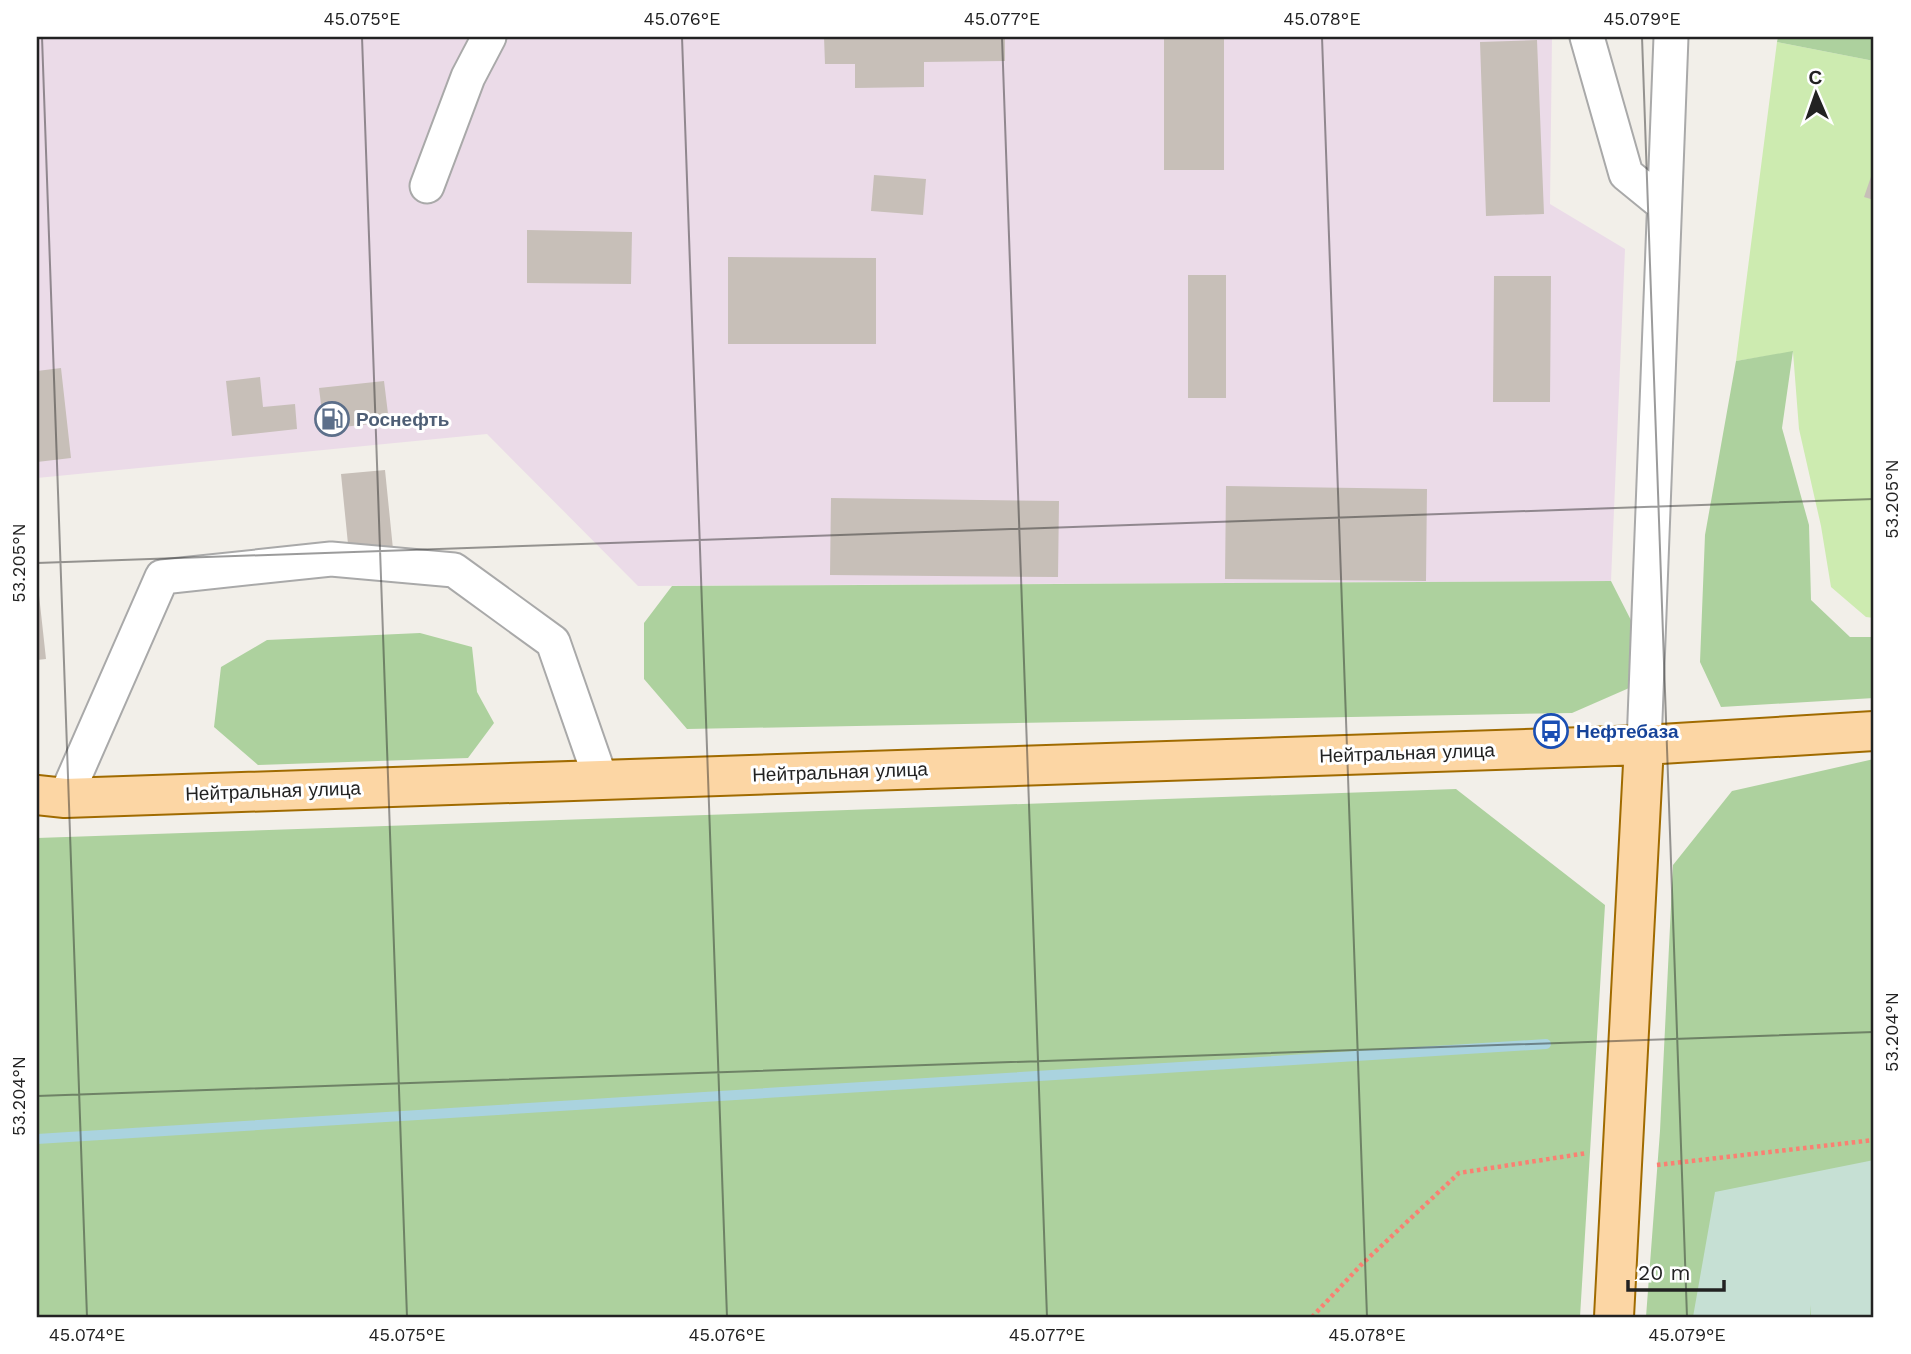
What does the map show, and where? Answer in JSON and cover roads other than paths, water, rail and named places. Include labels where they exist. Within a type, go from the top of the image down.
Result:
[{"type":"main road","name":"Нейтральная улица","points":[[51,796],[1644,745],[1874,731]]},
{"type":"main road","points":[[1614,1317],[1644,745]]},
{"type":"lane","points":[[427,186],[468,77],[489,37]]},
{"type":"lane","points":[[1587,37],[1626,174],[1664,205]]},
{"type":"lane","points":[[1644,745],[1671,37]]},
{"type":"lane","points":[[51,796],[162,577],[331,559],[454,570],[553,642],[601,780]]},
{"type":"waterway","points":[[37,1139],[1546,1044]]},
{"type":"place","name":"Роснефть","points":[[332,419]]},
{"type":"place","name":"Нефтебаза","points":[[1551,731]]}]
